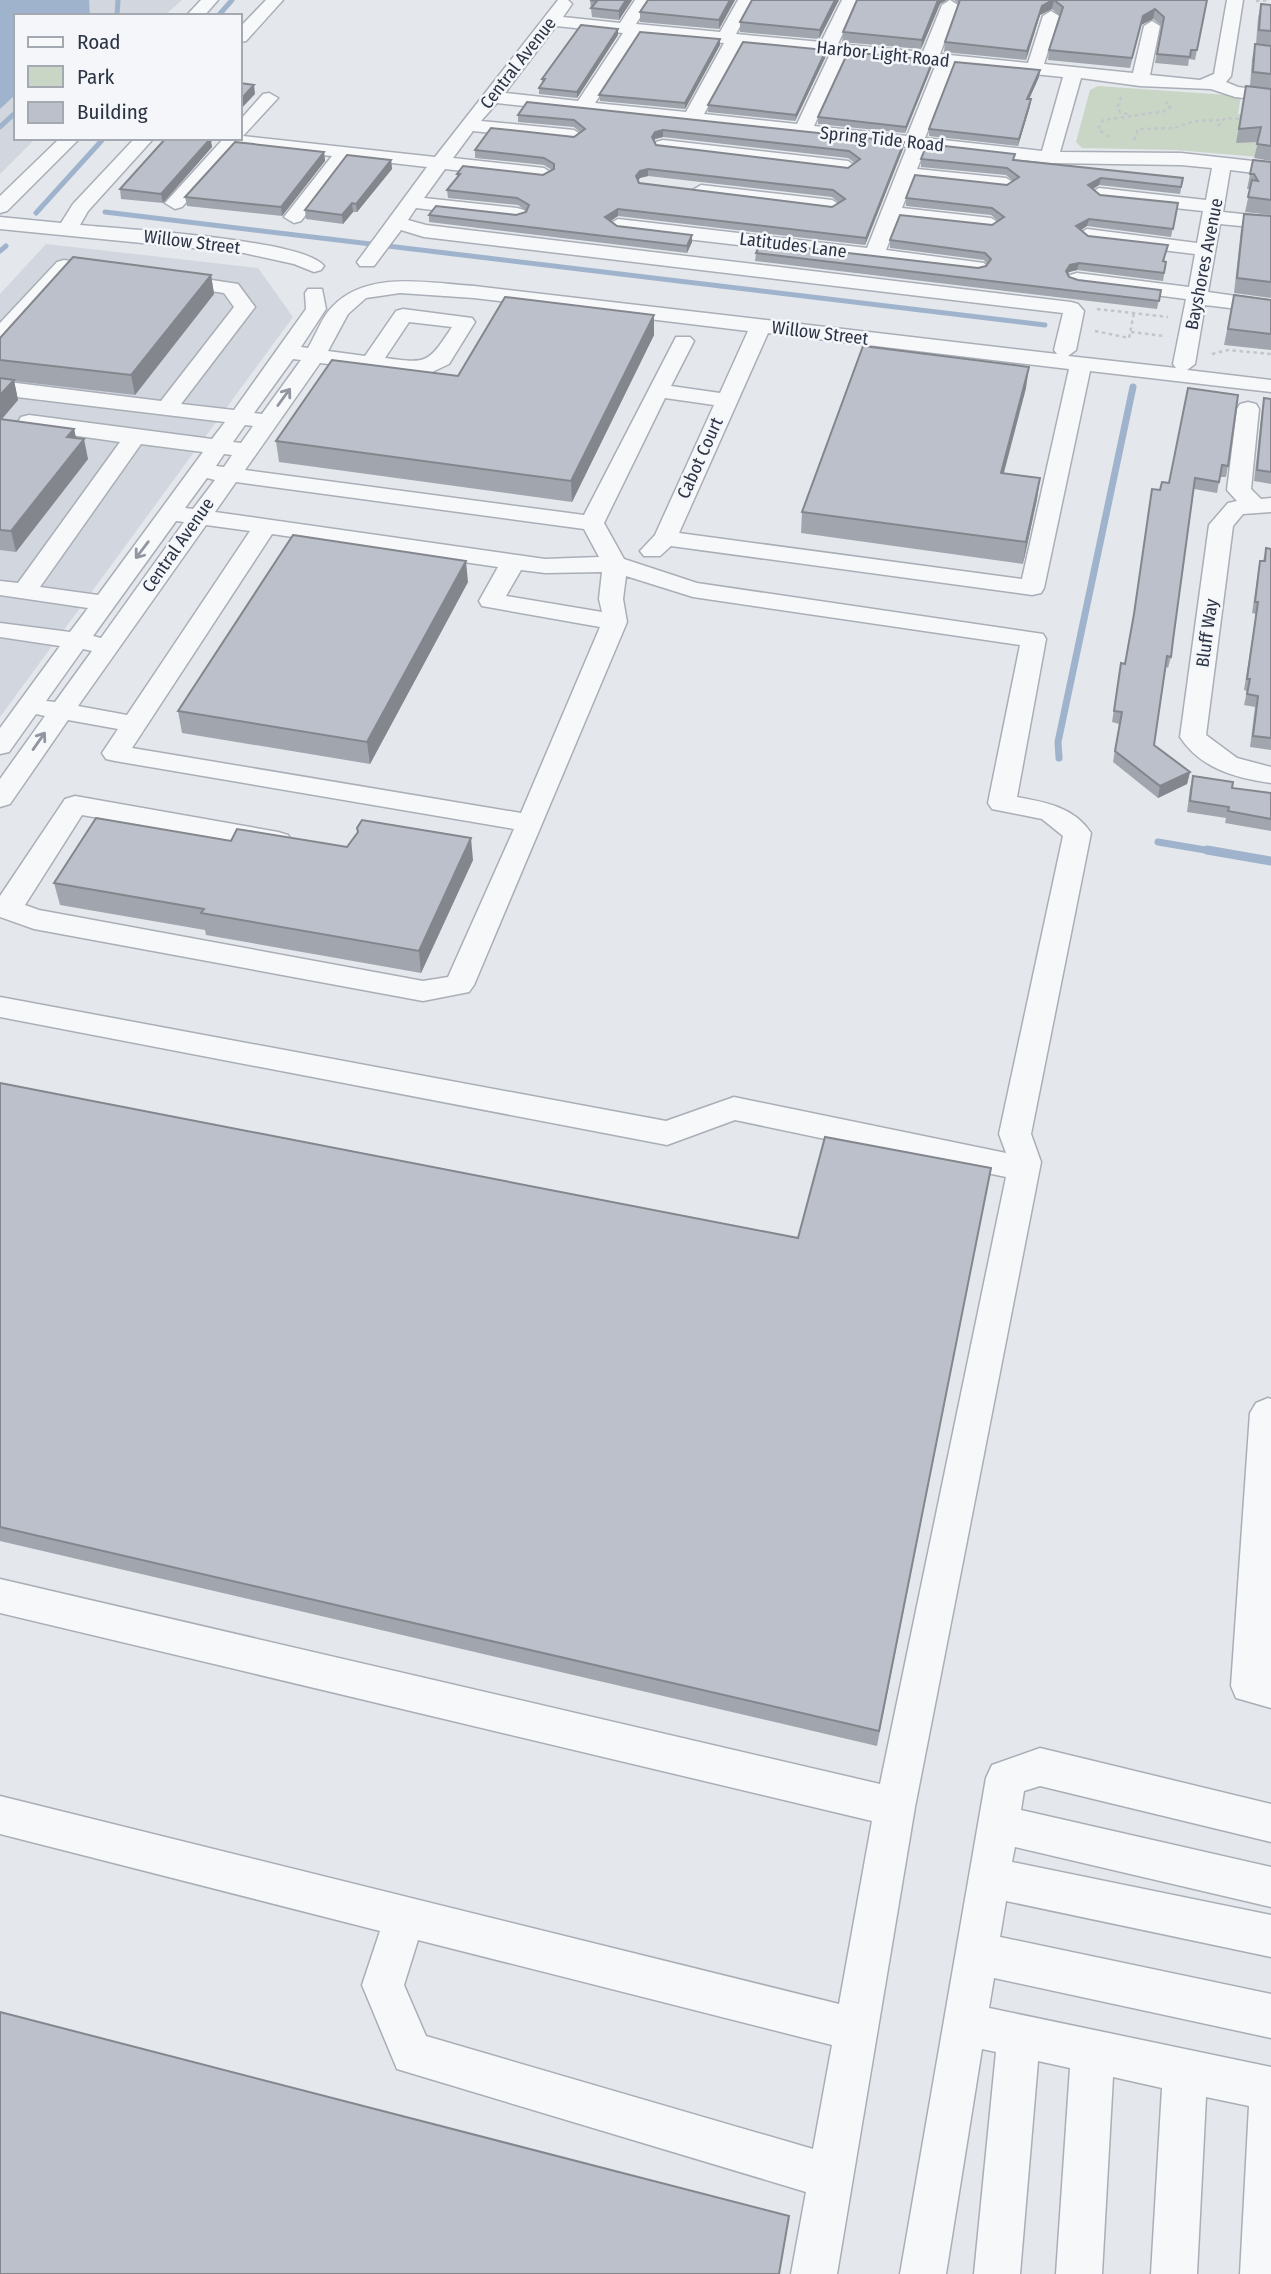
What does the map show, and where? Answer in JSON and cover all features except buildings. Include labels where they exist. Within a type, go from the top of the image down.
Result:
[{"type":"street","points":[[196,14],[210,0]]},
{"type":"street","points":[[242,35],[275,0]]},
{"type":"street","name":"Central Avenue","points":[[0,798],[106,645],[315,355],[339,311],[382,281],[374,262],[394,227],[468,125],[493,97],[567,0]]},
{"type":"street","points":[[583,107],[643,0]]},
{"type":"street","points":[[692,119],[746,0]]},
{"type":"street","points":[[803,131],[850,0]]},
{"type":"street","points":[[1213,83],[1222,76],[1234,4],[1252,5]]},
{"type":"street","points":[[874,255],[916,143],[950,5]]},
{"type":"street","points":[[1034,70],[1053,8]]},
{"type":"street","points":[[1135,88],[1155,17]]},
{"type":"street","name":"Harbor Light Road","points":[[552,20],[1073,74],[1135,88],[1213,83],[1235,92],[1271,96]]},
{"type":"street","points":[[1226,48],[1245,50]]},
{"type":"street","points":[[1049,157],[1073,74]]},
{"type":"street","name":"Spring Tide Road","points":[[493,97],[1049,157],[1181,159],[1271,169]]},
{"type":"street","points":[[242,129],[269,99]]},
{"type":"street","name":"Central Avenue","points":[[468,125],[574,136]]},
{"type":"street","points":[[712,235],[764,127]]},
{"type":"street","points":[[242,138],[344,153],[544,174]]},
{"type":"street","points":[[0,207],[69,140]]},
{"type":"street","points":[[68,228],[79,208],[143,140]]},
{"type":"street","points":[[176,203],[232,140]]},
{"type":"street","points":[[663,146],[848,167]]},
{"type":"street","points":[[294,217],[344,153]]},
{"type":"street","name":"Bayshores Avenue","points":[[1184,364],[1222,164]]},
{"type":"street","points":[[904,173],[1006,184]]},
{"type":"street","points":[[676,188],[832,206]]},
{"type":"street","points":[[1099,194],[1271,223]]},
{"type":"street","points":[[411,202],[517,214]]},
{"type":"street","points":[[891,213],[991,224]]},
{"type":"street","name":"Willow Street","points":[[0,223],[244,247],[300,259],[374,262],[404,277],[484,284],[1073,357],[1271,386]]},
{"type":"street","name":"Latitudes Lane","points":[[618,225],[978,267]]},
{"type":"street","points":[[170,513],[545,566],[615,564],[649,555],[665,538],[1032,588],[1073,357],[1070,328],[1074,311],[1071,308],[394,227]]},
{"type":"street","points":[[1087,235],[1207,250]]},
{"type":"street","points":[[316,293],[304,283],[303,277],[331,262]]},
{"type":"street","points":[[0,335],[64,266],[128,274]]},
{"type":"street","points":[[153,278],[230,288],[245,307],[166,409]]},
{"type":"street","points":[[1077,279],[1271,307]]},
{"type":"street","name":"Willow Street","points":[[316,293],[335,297],[400,287],[474,292],[761,326],[1073,357],[1184,364],[1271,375]]},
{"type":"street","name":"Central Avenue","points":[[0,746],[102,603],[242,418],[316,309],[316,293]]},
{"type":"street","name":"Cabot Court","points":[[665,538],[761,326]]},
{"type":"street","points":[[592,523],[682,341]]},
{"type":"street","points":[[288,351],[371,363]]},
{"type":"street","points":[[0,388],[266,421]]},
{"type":"street","points":[[658,391],[725,401]]},
{"type":"street","points":[[1248,409],[1240,490],[1254,506]]},
{"type":"street","points":[[29,422],[246,450]]},
{"type":"street","points":[[12,590],[135,437]]},
{"type":"street","points":[[201,471],[592,523]]},
{"type":"street","name":"Bluff Way","points":[[1254,506],[1221,525],[1193,737],[1210,757],[1242,770],[1271,775]]},
{"type":"street","points":[[305,846],[75,805],[5,907],[34,919],[423,990],[459,985],[615,622],[611,599],[615,564],[592,523]]},
{"type":"street","points":[[265,527],[115,753],[530,823]]},
{"type":"street","points":[[513,562],[491,601],[615,622]]},
{"type":"street","points":[[615,564],[693,590],[1034,639],[1002,803],[1050,812],[1077,834],[1016,1134],[1024,1162],[1023,1169],[895,1807],[814,2274]]},
{"type":"street","points":[[12,590],[102,603]]},
{"type":"street","points":[[1,632],[106,645]]},
{"type":"street","points":[[29,705],[134,724]]},
{"type":"street","points":[[0,1007],[667,1133],[734,1108],[1023,1169]]},
{"type":"street","points":[[1271,1414],[1268,1413],[1250,1686],[1271,1690]]},
{"type":"street","points":[[0,1596],[895,1807]]},
{"type":"street","points":[[923,2274],[1006,1778],[1040,1767],[1271,1824]]},
{"type":"street","points":[[0,1815],[856,2030]]},
{"type":"street","points":[[999,1824],[1271,1886]]},
{"type":"street","points":[[989,1877],[1271,1936]]},
{"type":"street","points":[[405,1917],[383,1985],[412,2054],[831,2177]]},
{"type":"street","points":[[976,1953],[1271,2016]]},
{"type":"street","points":[[964,2024],[1271,2089]]},
{"type":"street","points":[[997,2274],[1019,2035]]},
{"type":"street","points":[[1079,2274],[1093,2051]]},
{"type":"street","points":[[1174,2274],[1185,2071]]},
{"type":"street","points":[[1263,2274],[1271,2101]]},
{"type":"path","points":[[1252,5],[1269,0]]},
{"type":"path","points":[[1131,115],[1120,112],[1117,108],[1120,99],[1135,88]]},
{"type":"path","points":[[1117,138],[1106,136],[1097,127],[1103,121],[1114,117],[1169,110],[1171,106],[1162,98]]},
{"type":"path","points":[[1114,117],[1120,112]]},
{"type":"path","points":[[1139,145],[1133,142],[1138,129],[1175,128],[1189,122],[1236,117],[1249,120]]},
{"type":"path","points":[[1207,121],[1217,126],[1220,120]]},
{"type":"path","points":[[1175,128],[1181,135]]},
{"type":"path","points":[[1128,137],[1134,136]]},
{"type":"path","points":[[1095,303],[1093,308],[1169,317]]},
{"type":"path","points":[[1070,328],[1129,338],[1134,313]]},
{"type":"path","points":[[1130,332],[1165,336]]},
{"type":"path","points":[[1212,354],[1228,350],[1271,354]]},
{"type":"shaded area","points":[[0,0],[182,0],[166,14],[14,14],[14,140],[34,140],[0,174]]},
{"type":"shaded area","points":[[46,244],[258,268],[293,317],[0,717],[0,294]]},
{"type":"green space","points":[[1098,86],[1241,96],[1238,114],[1271,117],[1271,158],[1176,150],[1082,148],[1076,142],[1090,90]]},
{"type":"water","points":[[0,0],[89,0],[90,14],[14,14],[14,96],[0,109]]},
{"type":"waterway","points":[[117,14],[118,0]]},
{"type":"waterway","points":[[220,14],[232,0]]},
{"type":"waterway","points":[[0,127],[14,114]]},
{"type":"waterway","points":[[36,213],[102,140]]},
{"type":"waterway","points":[[105,212],[1045,325]]},
{"type":"waterway","points":[[0,251],[6,246]]},
{"type":"waterway","points":[[1059,758],[1058,742],[1133,387]]},
{"type":"waterway","points":[[1158,842],[1217,852]]},
{"type":"waterway","points":[[1207,850],[1271,861]]}]
